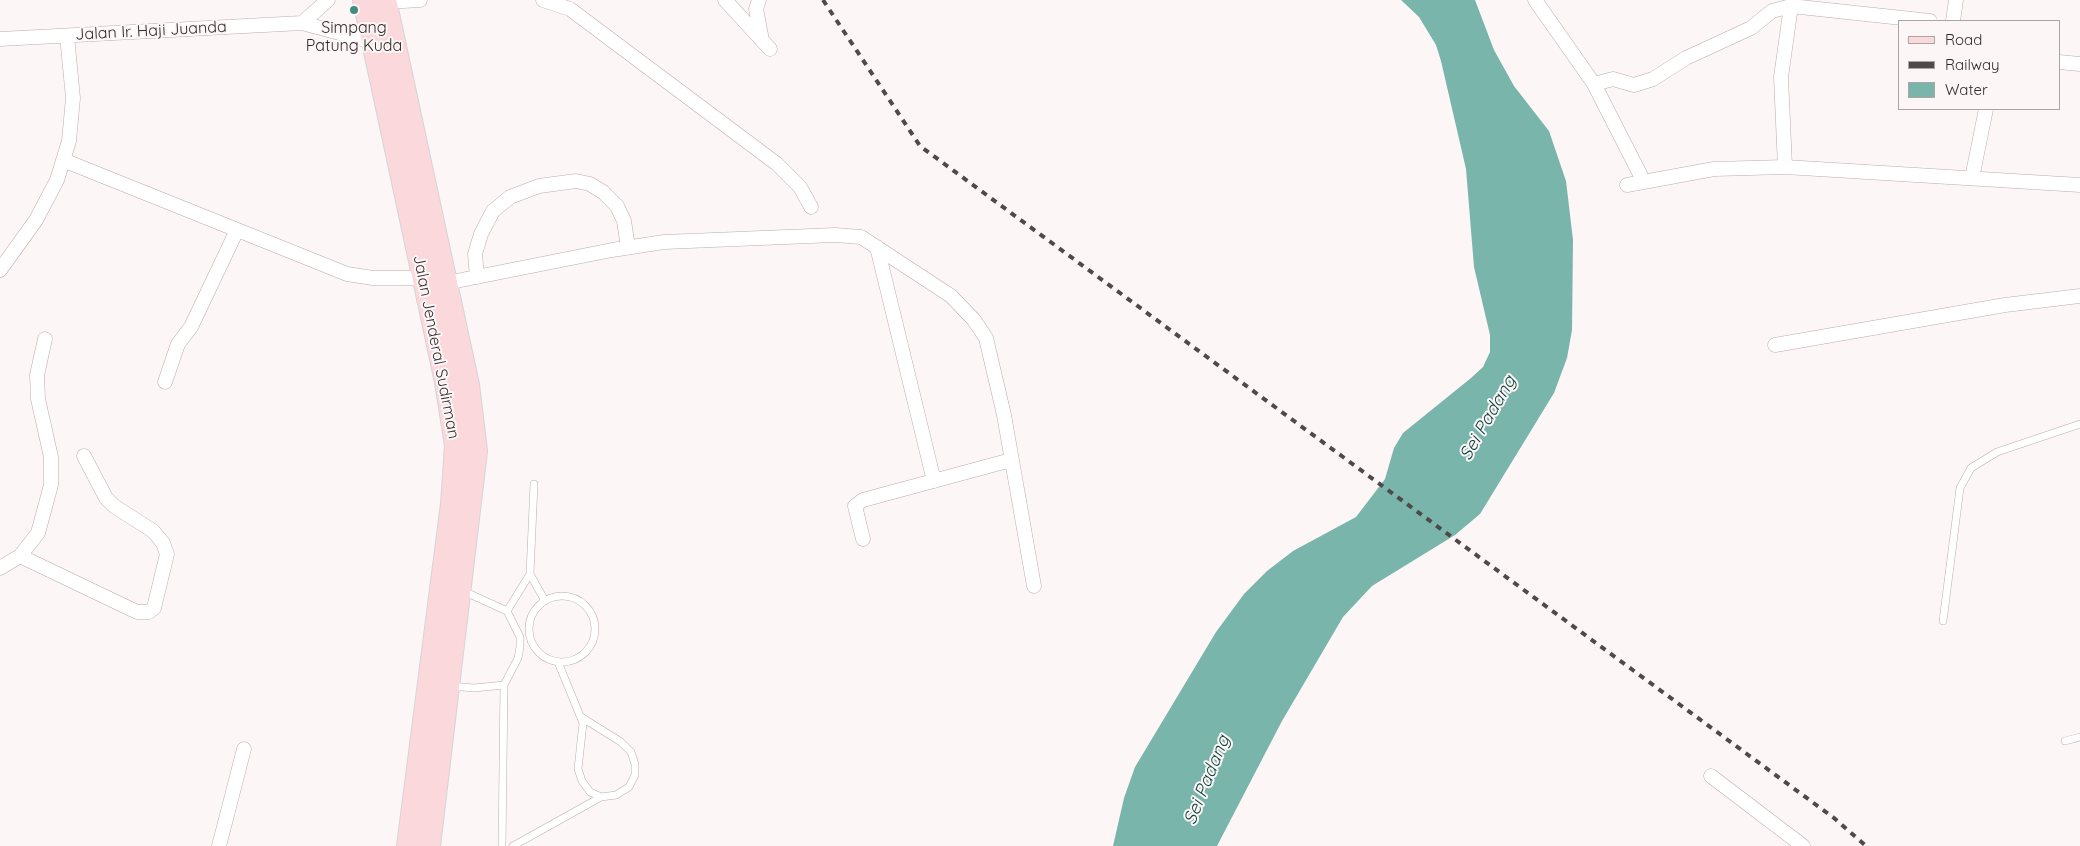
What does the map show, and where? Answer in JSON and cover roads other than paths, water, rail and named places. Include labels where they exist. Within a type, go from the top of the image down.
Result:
[{"type":"main road","name":"Jalan Jenderal Sudirman","points":[[379,1],[383,40],[424,278],[446,382],[456,445],[438,685],[429,846]]},
{"type":"main road","name":"Jalan Jenderal Sudirman","points":[[383,40],[446,283],[468,385],[476,451],[460,589],[438,685],[408,846]]},
{"type":"street","points":[[302,22],[328,0]]},
{"type":"street","points":[[379,1],[420,0]]},
{"type":"street","points":[[543,0],[570,9],[777,164],[800,188],[811,207]]},
{"type":"street","points":[[725,0],[766,44],[756,9],[759,0]]},
{"type":"street","points":[[1535,0],[1594,84],[1643,180]]},
{"type":"street","points":[[1953,20],[1956,0]]},
{"type":"street","points":[[1594,84],[1613,79],[1634,85],[1653,79],[1686,58],[1751,28],[1772,11],[1791,6],[1921,20]]},
{"type":"street","points":[[1785,167],[1781,77],[1791,6]]},
{"type":"street","name":"Jalan Ir. Haji Juanda","points":[[1,42],[67,36],[302,22],[383,40]]},
{"type":"street","points":[[0,270],[36,220],[57,180],[69,141],[73,98],[67,36]]},
{"type":"street","points":[[2060,62],[2080,64]]},
{"type":"street","points":[[1972,178],[1986,110]]},
{"type":"street","points":[[63,160],[346,274],[373,278],[424,278]]},
{"type":"street","points":[[1627,185],[1643,180],[1714,169],[1785,167],[2080,185]]},
{"type":"street","points":[[478,277],[475,254],[481,234],[493,211],[510,197],[539,186],[576,181],[590,184],[603,192],[617,206],[624,221],[628,247]]},
{"type":"street","points":[[165,382],[178,344],[191,327],[237,230]]},
{"type":"street","points":[[446,283],[628,247],[664,242],[835,235],[861,237],[951,296],[974,320],[986,338],[1004,415],[1034,586]]},
{"type":"street","points":[[877,247],[934,481]]},
{"type":"street","points":[[1775,345],[2005,304],[2080,296]]},
{"type":"street","points":[[0,568],[20,556],[38,533],[52,485],[51,457],[38,399],[37,375],[45,339]]},
{"type":"street","points":[[20,556],[137,612],[149,612],[154,608],[167,554],[163,543],[153,531],[114,506],[106,498],[84,456]]},
{"type":"street","points":[[863,538],[856,506],[863,500],[1011,460]]},
{"type":"street","points":[[219,846],[244,749]]},
{"type":"street","points":[[1711,776],[1803,846]]},
{"type":"lane","points":[[1943,621],[1960,488],[1971,468],[1997,452],[2080,424]]},
{"type":"lane","points":[[507,611],[530,574],[534,484]]},
{"type":"lane","points":[[530,574],[546,601]]},
{"type":"lane","points":[[460,589],[507,611],[520,637],[544,657],[558,662],[570,661],[582,656],[590,647],[595,635],[590,611],[581,602],[570,597],[557,597],[546,601],[537,607],[529,627],[534,647]]},
{"type":"lane","points":[[502,846],[504,685],[518,658],[520,637]]},
{"type":"lane","points":[[558,662],[581,717],[584,735],[578,752],[578,769],[582,781],[590,792],[601,797]]},
{"type":"lane","points":[[438,685],[474,688],[504,685]]},
{"type":"lane","points":[[513,846],[601,797],[616,795],[629,787],[635,775],[635,764],[631,752],[621,742],[581,717]]},
{"type":"lane","points":[[2065,741],[2080,737]]},
{"type":"water","name":"Sei Padang","points":[[1401,0],[1475,0],[1494,50],[1514,86],[1549,131],[1566,181],[1573,240],[1572,330],[1567,358],[1554,393],[1480,514],[1455,535],[1372,586],[1343,617],[1282,721],[1217,846],[1113,846],[1124,798],[1135,767],[1216,632],[1244,594],[1267,571],[1293,551],[1356,517],[1385,479],[1394,448],[1403,433],[1483,367],[1490,352],[1490,335],[1474,267],[1466,169],[1441,61],[1436,45],[1419,17]]},
{"type":"railway","points":[[823,0],[920,146],[1834,818],[1866,846]]},
{"type":"place","name":"Simpang Patung Kuda","points":[[354,10]]}]
